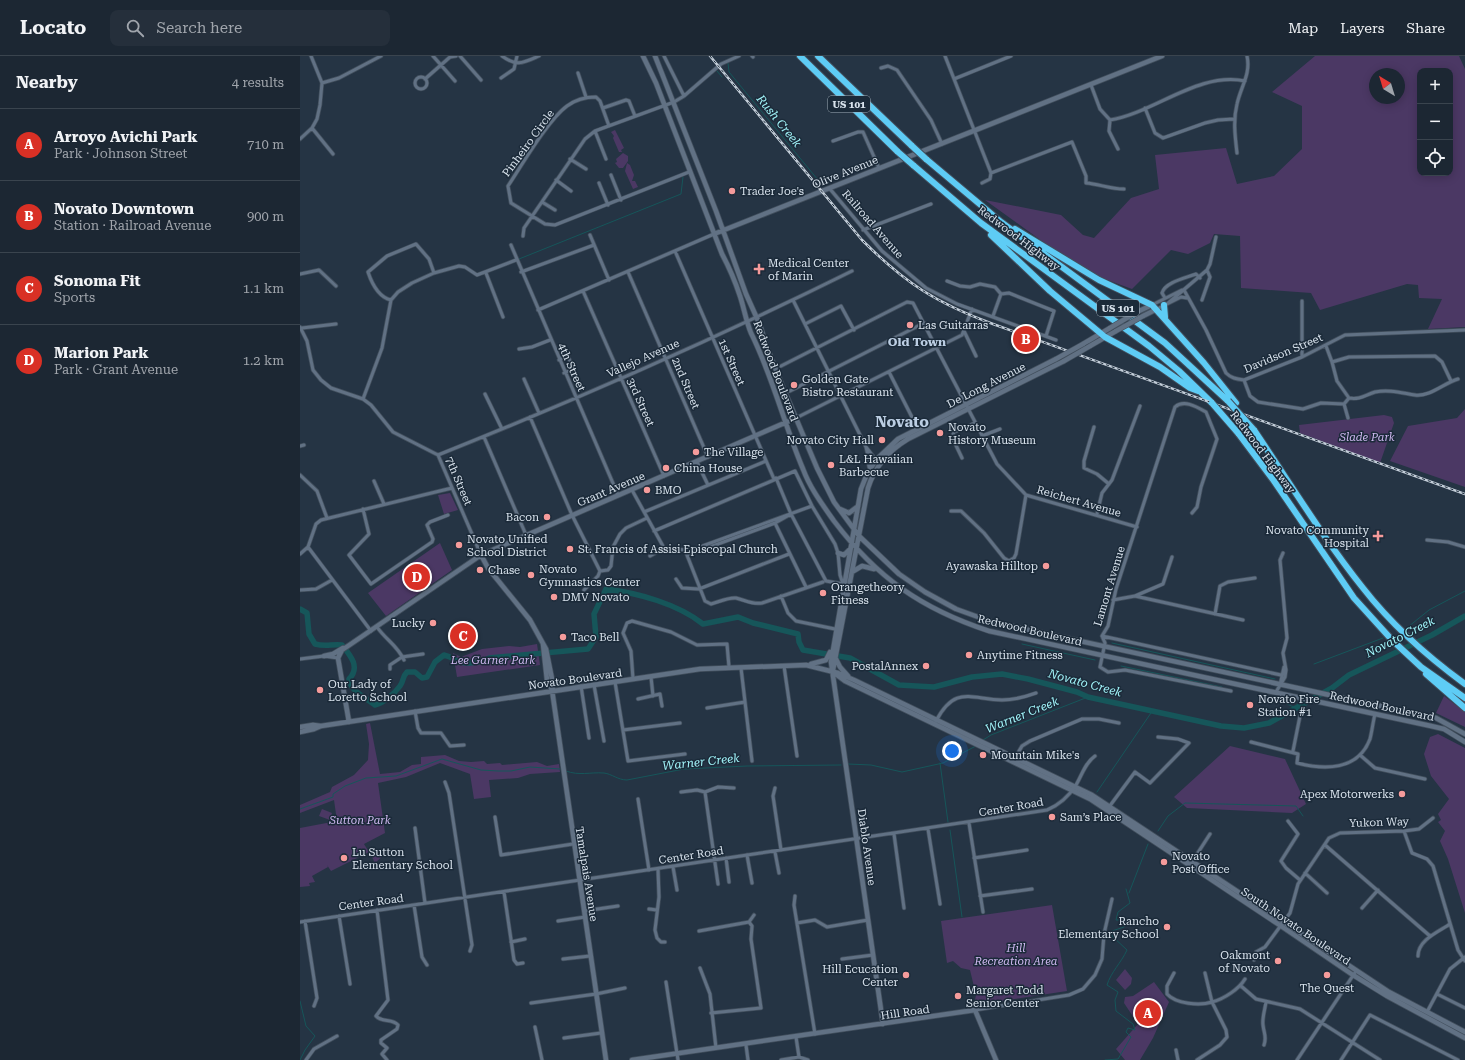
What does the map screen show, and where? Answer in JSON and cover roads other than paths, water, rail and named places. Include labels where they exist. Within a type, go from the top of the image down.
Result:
[{"type":"highway","name":"Redwood Highway","points":[[800,56],[898,152],[981,223],[1133,334],[1166,360],[1201,392],[1238,433],[1269,475],[1346,587],[1392,640],[1421,666],[1465,698]]},
{"type":"highway","name":"Redwood Highway","points":[[818,56],[926,159],[1001,222],[1147,328],[1186,360],[1228,401],[1254,430],[1352,574],[1377,605],[1426,653],[1465,684]]},
{"type":"highway","points":[[1001,222],[1018,230],[1098,280],[1154,307],[1236,403],[1254,430]]},
{"type":"highway","points":[[981,223],[1006,250],[1103,335],[1160,367],[1190,388],[1201,392]]},
{"type":"highway","points":[[1165,319],[1166,305]]},
{"type":"highway","points":[[1421,666],[1429,678],[1465,708]]},
{"type":"highway","points":[[1448,671],[1465,678]]},
{"type":"main road","name":"Redwood Boulevard","points":[[643,56],[664,105],[689,172],[735,284],[748,322],[769,371],[773,390],[808,482],[828,512],[856,548],[881,573],[920,602],[963,622],[989,631],[1276,692],[1444,730],[1465,742]]},
{"type":"main road","name":"Redwood Boulevard","points":[[655,56],[724,230],[746,294],[757,317],[766,345],[817,468],[837,507],[854,531],[886,563],[925,592],[967,613],[992,622],[1436,718],[1465,734]]},
{"type":"main road","name":"Olive Avenue","points":[[714,234],[1162,56]]},
{"type":"main road","name":"De Long Avenue","points":[[852,542],[862,487],[870,469],[894,442],[918,429],[1019,385],[1090,346],[1110,328],[1137,312],[1154,307]]},
{"type":"main road","name":"De Long Avenue","points":[[856,548],[868,488],[878,461],[889,452],[901,443],[1032,373],[1082,344],[1116,331],[1143,316],[1154,307]]},
{"type":"main road","points":[[1019,385],[1023,380],[1032,376],[1032,373]]},
{"type":"main road","name":"Grant Avenue","points":[[324,656],[333,654],[348,646],[481,555],[796,418]]},
{"type":"main road","points":[[868,456],[870,469]]},
{"type":"main road","points":[[837,507],[850,513],[858,506]]},
{"type":"main road","name":"Diablo Avenue","points":[[852,542],[837,620],[833,648],[833,672],[883,1024]]},
{"type":"main road","name":"Diablo Avenue","points":[[833,648],[842,630],[856,548]]},
{"type":"main road","points":[[838,553],[845,555],[850,549]]},
{"type":"main road","name":"7th Street","points":[[481,555],[488,568],[530,620],[543,644],[547,660],[548,680],[552,690]]},
{"type":"main road","points":[[852,572],[864,565],[881,573]]},
{"type":"main road","points":[[898,586],[905,578]]},
{"type":"main road","points":[[843,584],[850,585]]},
{"type":"main road","points":[[837,620],[839,628],[842,630]]},
{"type":"main road","points":[[343,649],[338,658],[349,722]]},
{"type":"main road","points":[[806,665],[819,663],[833,658],[843,672],[854,680]]},
{"type":"main road","name":"Novato Boulevard","points":[[300,732],[321,726],[416,711],[552,690],[651,678],[700,669],[806,665],[833,672]]},
{"type":"main road","name":"South Novato Boulevard","points":[[833,672],[854,680],[935,722]]},
{"type":"main road","name":"South Novato Boulevard","points":[[833,672],[845,681],[1014,759],[1074,788],[1109,808],[1354,973],[1389,992],[1465,1038]]},
{"type":"main road","points":[[835,688],[839,683],[845,681]]},
{"type":"main road","name":"Tamalpais Avenue","points":[[552,690],[573,844],[580,880],[606,1060]]},
{"type":"main road","points":[[1375,714],[1377,706]]},
{"type":"main road","name":"Novato Boulevard","points":[[300,727],[313,725],[321,726]]},
{"type":"main road","points":[[975,1010],[996,1060]]},
{"type":"main road","name":"Hill Road","points":[[632,1060],[746,1045],[975,1010]]},
{"type":"main road","name":"South Novato Boulevard","points":[[1426,1015],[1465,1032]]},
{"type":"street","points":[[300,139],[312,128],[317,119],[320,105],[322,83],[311,56]]},
{"type":"street","points":[[322,83],[339,78],[381,56]]},
{"type":"street","points":[[432,56],[455,81]]},
{"type":"street","points":[[425,79],[450,57],[456,56]]},
{"type":"street","points":[[460,56],[481,80]]},
{"type":"street","points":[[502,56],[516,63],[524,63],[539,56]]},
{"type":"street","points":[[501,78],[512,72],[517,56]]},
{"type":"street","points":[[664,56],[684,96]]},
{"type":"street","points":[[523,236],[524,228],[585,139],[595,131],[674,102],[684,96],[721,64],[739,56]]},
{"type":"street","points":[[945,56],[991,173],[990,179],[982,183]]},
{"type":"street","points":[[954,79],[1011,56]]},
{"type":"street","points":[[1237,153],[1234,119],[1237,102],[1248,72],[1247,56]]},
{"type":"street","points":[[881,68],[888,66],[897,70],[931,120],[942,144]]},
{"type":"street","points":[[578,73],[586,97],[596,96],[603,108],[609,126]]},
{"type":"street","points":[[1110,120],[1145,108],[1210,82],[1231,79],[1245,81]]},
{"type":"street","points":[[1091,85],[1100,109],[1110,120],[1109,131],[1118,148]]},
{"type":"street","name":"Pinheiro Circle","points":[[586,97],[567,105],[552,122],[508,186],[511,203],[544,224],[555,225],[689,172]]},
{"type":"street","points":[[603,108],[626,100],[635,116]]},
{"type":"street","points":[[1145,108],[1155,132],[1163,138],[1212,122],[1234,119]]},
{"type":"street","points":[[312,128],[333,154]]},
{"type":"street","points":[[595,131],[606,159]]},
{"type":"street","points":[[832,141],[858,132],[863,132],[879,168]]},
{"type":"street","points":[[991,173],[1072,142],[1086,176],[1086,183],[1096,183],[1113,189],[1124,189]]},
{"type":"street","points":[[570,159],[586,169]]},
{"type":"street","points":[[611,175],[621,200]]},
{"type":"street","points":[[556,180],[571,191]]},
{"type":"street","points":[[599,183],[608,205]]},
{"type":"street","name":"Railroad Avenue","points":[[830,188],[882,251],[912,278],[940,296],[1056,340]]},
{"type":"street","points":[[542,202],[555,210]]},
{"type":"street","points":[[864,230],[931,204]]},
{"type":"street","name":"Olive Avenue","points":[[538,310],[714,234]]},
{"type":"street","points":[[590,235],[609,280]]},
{"type":"street","points":[[1202,300],[1210,277],[1207,270],[1210,264],[1216,238]]},
{"type":"street","points":[[391,300],[383,298],[378,293],[368,272],[387,256],[416,244],[429,259],[434,273]]},
{"type":"street","points":[[521,272],[594,245]]},
{"type":"street","name":"4th Street","points":[[511,246],[564,373],[618,495]]},
{"type":"street","name":"1st Street","points":[[674,251],[766,461],[824,581]]},
{"type":"street","points":[[363,399],[382,348],[391,300],[405,286],[434,273],[459,266],[465,267],[476,275],[486,273],[516,260]]},
{"type":"street","points":[[300,274],[319,270],[336,286]]},
{"type":"street","name":"De Long Avenue","points":[[1166,305],[1200,278],[1207,270]]},
{"type":"street","name":"Vallejo Avenue","points":[[438,455],[538,414],[748,322],[852,271]]},
{"type":"street","name":"2nd Street","points":[[628,272],[708,457]]},
{"type":"street","points":[[486,273],[503,318]]},
{"type":"street","points":[[1165,298],[1162,293],[1163,289],[1169,284],[1196,274],[1200,278]]},
{"type":"street","points":[[947,281],[960,286],[970,287],[980,284],[995,287],[1001,294]]},
{"type":"street","name":"De Long Avenue","points":[[1154,307],[1165,298],[1184,290]]},
{"type":"street","name":"Davidson Street","points":[[1184,290],[1206,330],[1226,373],[1231,378],[1244,380],[1302,357],[1345,335],[1465,330]]},
{"type":"street","name":"3rd Street","points":[[583,291],[664,476]]},
{"type":"street","points":[[1001,294],[1009,293],[1054,311],[1046,336]]},
{"type":"street","points":[[993,316],[1001,294]]},
{"type":"street","name":"De Long Avenue","points":[[1154,307],[1166,305],[1184,296],[1188,299]]},
{"type":"street","points":[[793,300],[818,347],[840,396],[866,447],[878,461]]},
{"type":"street","points":[[1302,301],[1302,357]]},
{"type":"street","name":"Reichert Avenue","points":[[854,330],[908,302],[911,302],[915,305],[997,464],[1026,495],[1097,514],[1137,527]]},
{"type":"street","points":[[781,366],[854,330],[841,306],[805,324]]},
{"type":"street","points":[[972,309],[964,332],[976,356]]},
{"type":"street","points":[[790,391],[924,323]]},
{"type":"street","points":[[301,327],[336,324]]},
{"type":"street","name":"7th Street","points":[[301,327],[307,341],[313,370],[317,375],[331,388],[363,399],[371,405],[393,432],[438,455],[481,555]]},
{"type":"street","name":"Grant Avenue","points":[[796,418],[937,348],[962,335],[964,332]]},
{"type":"street","points":[[519,349],[532,347],[550,340]]},
{"type":"street","points":[[1326,346],[1337,381],[1349,398]]},
{"type":"street","points":[[1332,362],[1349,357],[1429,355],[1439,358],[1451,381]]},
{"type":"street","points":[[1439,358],[1444,355]]},
{"type":"street","points":[[559,360],[568,356],[573,369],[564,373]]},
{"type":"street","points":[[889,372],[918,429]]},
{"type":"street","points":[[524,379],[538,414]]},
{"type":"street","points":[[1349,398],[1362,398],[1376,392],[1402,391],[1415,395],[1432,391],[1458,379]]},
{"type":"street","points":[[1244,380],[1252,398],[1258,402],[1303,409],[1321,403],[1344,404]]},
{"type":"street","points":[[485,394],[502,429]]},
{"type":"street","points":[[1344,404],[1349,398]]},
{"type":"street","name":"Lamont Avenue","points":[[1103,656],[1105,642],[1102,636],[1108,626],[1113,600],[1175,407],[1179,403],[1184,403],[1206,412],[1217,439],[1201,487],[1197,507],[1192,513]]},
{"type":"street","points":[[1344,404],[1348,418]]},
{"type":"street","points":[[1097,514],[1102,493],[1112,480],[1140,406]]},
{"type":"street","points":[[530,417],[572,515],[600,571]]},
{"type":"street","points":[[962,458],[952,437],[954,432],[976,423]]},
{"type":"street","points":[[1094,427],[1084,468],[1097,474],[1109,484]]},
{"type":"street","points":[[982,436],[1000,429]]},
{"type":"street","points":[[484,437],[526,535]]},
{"type":"street","points":[[300,446],[304,445]]},
{"type":"street","points":[[866,447],[868,456],[878,461]]},
{"type":"street","points":[[644,512],[766,461]]},
{"type":"street","points":[[697,462],[708,485]]},
{"type":"street","points":[[650,556],[664,548],[681,549],[687,554],[699,589],[705,601],[711,604],[735,598],[756,604],[824,581],[843,584],[840,575],[838,553],[830,534],[812,506],[794,471],[654,530]]},
{"type":"street","points":[[300,475],[317,491],[327,518]]},
{"type":"street","points":[[374,481],[384,504]]},
{"type":"street","points":[[300,554],[308,547],[316,524],[327,518],[452,488]]},
{"type":"street","points":[[632,490],[664,548]]},
{"type":"street","points":[[951,511],[961,511],[984,533],[1004,558],[1010,561],[1016,554],[1026,495]]},
{"type":"street","points":[[687,554],[775,523],[791,514],[812,506]]},
{"type":"street","points":[[363,510],[368,535],[349,555],[371,584],[432,542],[433,539],[427,525],[430,522],[448,515]]},
{"type":"street","points":[[687,554],[785,514],[791,514]]},
{"type":"street","points":[[600,571],[608,570],[611,566],[613,547],[620,534],[626,528],[647,518]]},
{"type":"street","points":[[775,523],[806,588]]},
{"type":"street","points":[[1427,540],[1448,542],[1465,547]]},
{"type":"street","points":[[308,547],[370,631]]},
{"type":"street","points":[[1280,685],[1284,667],[1284,653],[1287,638],[1280,560],[1283,553]]},
{"type":"street","points":[[676,579],[682,588],[699,589],[789,554]]},
{"type":"street","points":[[1113,600],[1135,596],[1164,583],[1172,557]]},
{"type":"street","points":[[584,590],[598,576],[600,571]]},
{"type":"street","points":[[832,582],[840,575]]},
{"type":"street","points":[[1215,614],[1220,586],[1228,582],[1255,578]]},
{"type":"street","points":[[300,590],[316,589],[332,580]]},
{"type":"street","points":[[781,596],[788,613],[796,621],[836,629]]},
{"type":"street","points":[[1135,596],[1243,620]]},
{"type":"street","points":[[633,679],[631,651],[623,633],[627,623],[632,621],[672,632],[697,645],[727,644],[729,667]]},
{"type":"street","points":[[377,627],[386,638],[396,646],[403,658]]},
{"type":"street","points":[[1102,636],[1282,675]]},
{"type":"street","points":[[390,669],[390,665],[403,658],[423,654]]},
{"type":"street","points":[[300,659],[324,656],[338,658]]},
{"type":"street","points":[[1103,656],[1100,667],[1108,672],[1125,670],[1231,691]]},
{"type":"street","points":[[784,666],[797,756]]},
{"type":"street","points":[[741,667],[752,761]]},
{"type":"street","points":[[1276,692],[1285,677],[1286,670],[1284,667]]},
{"type":"street","points":[[651,678],[653,696]]},
{"type":"street","points":[[615,682],[628,761],[685,754]]},
{"type":"street","points":[[594,685],[604,741]]},
{"type":"street","points":[[581,686],[589,738]]},
{"type":"street","points":[[935,722],[944,706],[951,700],[960,697],[1011,700],[1036,693]]},
{"type":"street","points":[[638,698],[660,694],[662,706]]},
{"type":"street","points":[[707,708],[745,702]]},
{"type":"street","points":[[416,711],[418,728],[421,733],[441,733],[450,746],[464,744]]},
{"type":"street","points":[[1252,742],[1293,751],[1298,754],[1297,763],[1311,766],[1335,767],[1347,764],[1360,755],[1369,740],[1375,714]]},
{"type":"street","points":[[1293,751],[1300,716]]},
{"type":"street","points":[[1014,759],[1022,746],[1030,740],[1082,719],[1099,719],[1119,723]]},
{"type":"street","points":[[623,730],[680,723]]},
{"type":"street","points":[[1109,808],[1135,772],[1150,783],[1189,743],[1178,739],[1158,737]]},
{"type":"street","points":[[1360,755],[1375,768],[1425,779]]},
{"type":"street","name":"Center Road","points":[[300,922],[1048,810],[1061,802],[1074,788],[1088,761],[1095,756]]},
{"type":"street","points":[[445,782],[449,792],[472,945],[470,952]]},
{"type":"street","points":[[681,792],[697,790],[705,792],[718,787],[734,788]]},
{"type":"street","points":[[775,788],[773,796],[781,850]]},
{"type":"street","points":[[705,792],[718,884]]},
{"type":"street","points":[[638,799],[649,870]]},
{"type":"street","points":[[495,817],[501,855],[573,844]]},
{"type":"street","name":"Yukon Way","points":[[1254,960],[1256,952],[1265,946],[1282,924],[1293,906],[1295,890],[1300,880],[1329,838],[1340,833],[1404,831],[1419,829],[1433,818]]},
{"type":"street","points":[[1288,821],[1298,834],[1281,861],[1286,868],[1300,880]]},
{"type":"street","points":[[969,823],[983,912]]},
{"type":"street","points":[[414,828],[425,903]]},
{"type":"street","points":[[928,829],[940,904]]},
{"type":"street","points":[[1404,831],[1410,850],[1428,859],[1432,866],[1458,950],[1464,959],[1450,969],[1426,1015]]},
{"type":"street","points":[[894,834],[904,908]]},
{"type":"street","points":[[1191,863],[1210,834]]},
{"type":"street","points":[[1325,845],[1430,936]]},
{"type":"street","points":[[974,858],[1027,850]]},
{"type":"street","points":[[775,852],[779,873]]},
{"type":"street","points":[[748,855],[752,884]]},
{"type":"street","points":[[726,858],[729,882]]},
{"type":"street","points":[[673,867],[677,890]]},
{"type":"street","points":[[658,869],[660,885],[655,930],[657,938],[661,942],[665,942]]},
{"type":"street","points":[[1305,873],[1326,893]]},
{"type":"street","points":[[980,896],[1032,889]]},
{"type":"street","points":[[1362,908],[1378,890]]},
{"type":"street","points":[[504,892],[514,960],[517,964],[523,963]]},
{"type":"street","points":[[795,896],[794,905],[815,1034]]},
{"type":"street","name":"Hill Road","points":[[975,1010],[1069,995],[1083,989],[1095,975],[1102,960],[1104,934],[1112,899]]},
{"type":"street","points":[[414,905],[422,956],[427,966]]},
{"type":"street","points":[[584,911],[618,906]]},
{"type":"street","points":[[649,909],[657,910]]},
{"type":"street","points":[[377,910],[388,994],[386,1005],[376,1016],[379,1020],[392,1021],[398,1025],[397,1029],[381,1040],[387,1048],[382,1054],[387,1060]]},
{"type":"street","points":[[699,931],[749,922],[754,915]]},
{"type":"street","points":[[339,916],[350,984]]},
{"type":"street","points":[[558,921],[585,917]]},
{"type":"street","points":[[797,923],[815,920],[827,927],[868,920]]},
{"type":"street","points":[[306,921],[317,998],[314,1006]]},
{"type":"street","points":[[711,1013],[761,1008],[751,939],[752,926],[749,922]]},
{"type":"street","points":[[1418,956],[1419,947],[1430,936],[1450,924]]},
{"type":"street","points":[[512,942],[525,939]]},
{"type":"street","points":[[842,959],[873,955]]},
{"type":"street","points":[[563,959],[590,956]]},
{"type":"street","points":[[700,968],[710,994],[716,1048]]},
{"type":"street","points":[[1174,973],[1167,986],[1166,992],[1170,997],[1192,1004],[1212,1002],[1240,986],[1245,979]]},
{"type":"street","points":[[1197,1060],[1220,1045],[1227,1037],[1226,1030],[1212,1002],[1205,973]]},
{"type":"street","points":[[1297,1060],[1354,973]]},
{"type":"street","points":[[666,982],[678,1060]]},
{"type":"street","points":[[1240,986],[1256,998],[1266,1002],[1300,1009],[1351,1043],[1380,1060]]},
{"type":"street","points":[[1330,986],[1341,993]]},
{"type":"street","points":[[531,1003],[596,994],[625,988]]},
{"type":"street","points":[[1437,994],[1465,1008]]},
{"type":"street","points":[[1264,1045],[1267,1038],[1263,1021],[1266,1002]]},
{"type":"street","points":[[1340,1060],[1370,1015],[1458,1060]]},
{"type":"street","points":[[535,1027],[542,1060]]},
{"type":"street","points":[[564,1038],[601,1033]]},
{"type":"street","points":[[306,1060],[314,1049],[337,1036]]},
{"type":"street","points":[[796,1037],[800,1057]]},
{"type":"street","points":[[746,1045],[748,1060]]},
{"type":"street","points":[[1176,1050],[1178,1060]]},
{"type":"street","points":[[781,1060],[800,1057],[808,1060]]},
{"type":"waterway","name":"Rush Creek","points":[[728,63],[729,72],[823,186]]},
{"type":"waterway","points":[[717,71],[722,77]]},
{"type":"waterway","points":[[519,259],[681,194],[683,177]]},
{"type":"waterway","name":"Novato Creek","points":[[300,609],[307,613],[309,634],[315,644],[342,645],[353,661],[354,670],[349,679],[352,687],[355,691],[375,705],[386,700],[395,692],[407,672],[415,672],[422,678],[427,677],[435,662],[444,655],[459,662],[472,663],[489,658],[588,649],[596,637],[594,614],[606,589],[631,593],[657,600],[682,611],[703,624],[738,617],[753,623],[798,634],[799,642],[803,650],[850,658],[899,685],[934,687],[972,677],[1002,674],[1028,679],[1077,692],[1088,697],[1221,726],[1244,728],[1269,723],[1332,688],[1349,675],[1432,635],[1465,616]]},
{"type":"waterway","points":[[1408,627],[1429,610],[1465,591]]},
{"type":"waterway","points":[[1314,664],[1383,638]]},
{"type":"waterway","points":[[1112,643],[1275,679]]},
{"type":"waterway","points":[[1022,644],[1095,660]]},
{"type":"waterway","points":[[1121,666],[1222,687]]},
{"type":"waterway","name":"Warner Creek","points":[[983,740],[991,735],[1088,697]]},
{"type":"waterway","name":"Novato Creek","points":[[1287,704],[1296,708]]},
{"type":"waterway","points":[[1097,792],[1153,710]]},
{"type":"waterway","name":"Warner Creek","points":[[848,764],[871,765],[902,772],[943,763],[976,746]]},
{"type":"waterway","name":"Warner Creek","points":[[300,809],[333,797],[333,794],[345,786],[366,778],[396,776],[442,759],[481,770],[511,771],[530,767],[560,769]]},
{"type":"waterway","points":[[940,763],[948,822]]},
{"type":"waterway","name":"Warner Creek","points":[[566,771],[580,774],[604,773],[627,780],[684,769],[747,766],[841,765]]},
{"type":"waterway","points":[[1158,831],[1168,816],[1185,803],[1296,806],[1303,816]]},
{"type":"waterway","points":[[950,830],[962,917]]},
{"type":"waterway","points":[[1129,893],[1148,844]]},
{"type":"waterway","points":[[1105,1060],[1118,1059],[1131,1037],[1126,1032],[1128,1028],[1135,1030],[1133,1024],[1116,1011],[1115,1000],[1118,992],[1107,985],[1127,950],[1112,936],[1112,931],[1124,927],[1127,920],[1116,920],[1118,912],[1130,903],[1126,889]]},
{"type":"waterway","points":[[300,1001],[306,1026],[315,1036],[300,1060]]},
{"type":"railway","points":[[710,56],[862,240],[907,280],[938,300],[993,324],[1465,494]]},
{"type":"place","name":"Trader Joe's","points":[[732,191]]},
{"type":"place","name":"Medical Center of Marin","points":[[759,269]]},
{"type":"place","name":"Las Guitarras","points":[[910,325]]},
{"type":"place","name":"Novato Downtown","points":[[1026,339]]},
{"type":"place","name":"Golden Gate Bistro Restaurant","points":[[794,385]]},
{"type":"place","name":"Novato History Museum","points":[[940,433]]},
{"type":"place","name":"Novato City Hall","points":[[882,440]]},
{"type":"place","name":"The Village","points":[[696,452]]},
{"type":"place","name":"L&L Hawaiian Barbecue","points":[[831,465]]},
{"type":"place","name":"China House","points":[[666,468]]},
{"type":"place","name":"BMO","points":[[647,490]]},
{"type":"place","name":"Bacon","points":[[547,517]]},
{"type":"place","name":"Novato Community Hospital","points":[[1378,536]]},
{"type":"place","name":"Novato Unified School District","points":[[459,545]]},
{"type":"place","name":"St. Francis of Assisi Episcopal Church","points":[[570,549]]},
{"type":"place","name":"Ayawaska Hilltop","points":[[1046,566]]},
{"type":"place","name":"Chase","points":[[480,570]]},
{"type":"place","name":"Novato Gymnastics Center","points":[[531,575]]},
{"type":"place","name":"Marion Park","points":[[417,577]]},
{"type":"place","name":"Orangetheory Fitness","points":[[823,593]]},
{"type":"place","name":"DMV Novato","points":[[554,597]]},
{"type":"place","name":"Lucky","points":[[433,623]]},
{"type":"place","name":"Sonoma Fit","points":[[463,636]]},
{"type":"place","name":"Taco Bell","points":[[563,637]]},
{"type":"place","name":"Anytime Fitness","points":[[969,655]]},
{"type":"place","name":"PostalAnnex","points":[[926,666]]},
{"type":"place","name":"Our Lady of Loretto School","points":[[320,690]]},
{"type":"place","name":"Novato Fire Station #1","points":[[1250,705]]},
{"type":"place","name":"Mountain Mike's","points":[[983,755]]},
{"type":"place","name":"Apex Motorwerks","points":[[1402,794]]},
{"type":"place","name":"Sam’s Place","points":[[1052,817]]},
{"type":"place","name":"Lu Sutton Elementary School","points":[[344,858]]},
{"type":"place","name":"Novato Post Office","points":[[1164,862]]},
{"type":"place","name":"Rancho Elementary School","points":[[1167,927]]},
{"type":"place","name":"Oakmont of Novato","points":[[1278,961]]},
{"type":"place","name":"Hill Ecucation Center","points":[[906,975]]},
{"type":"place","name":"The Quest","points":[[1327,975]]},
{"type":"place","name":"Margaret Todd Senior Center","points":[[958,996]]},
{"type":"place","name":"Arroyo Avichi Park","points":[[1148,1013]]},
{"type":"district","name":"Old Town","points":[[917,342]]},
{"type":"district","name":"Novato","points":[[902,422]]},
{"type":"park label","name":"Slade Park","points":[[1367,437]]},
{"type":"park label","name":"Lee Garner Park","points":[[493,660]]},
{"type":"park label","name":"Sutton Park","points":[[360,820]]},
{"type":"park label","name":"Hill Recreation Area","points":[[1016,954]]}]
